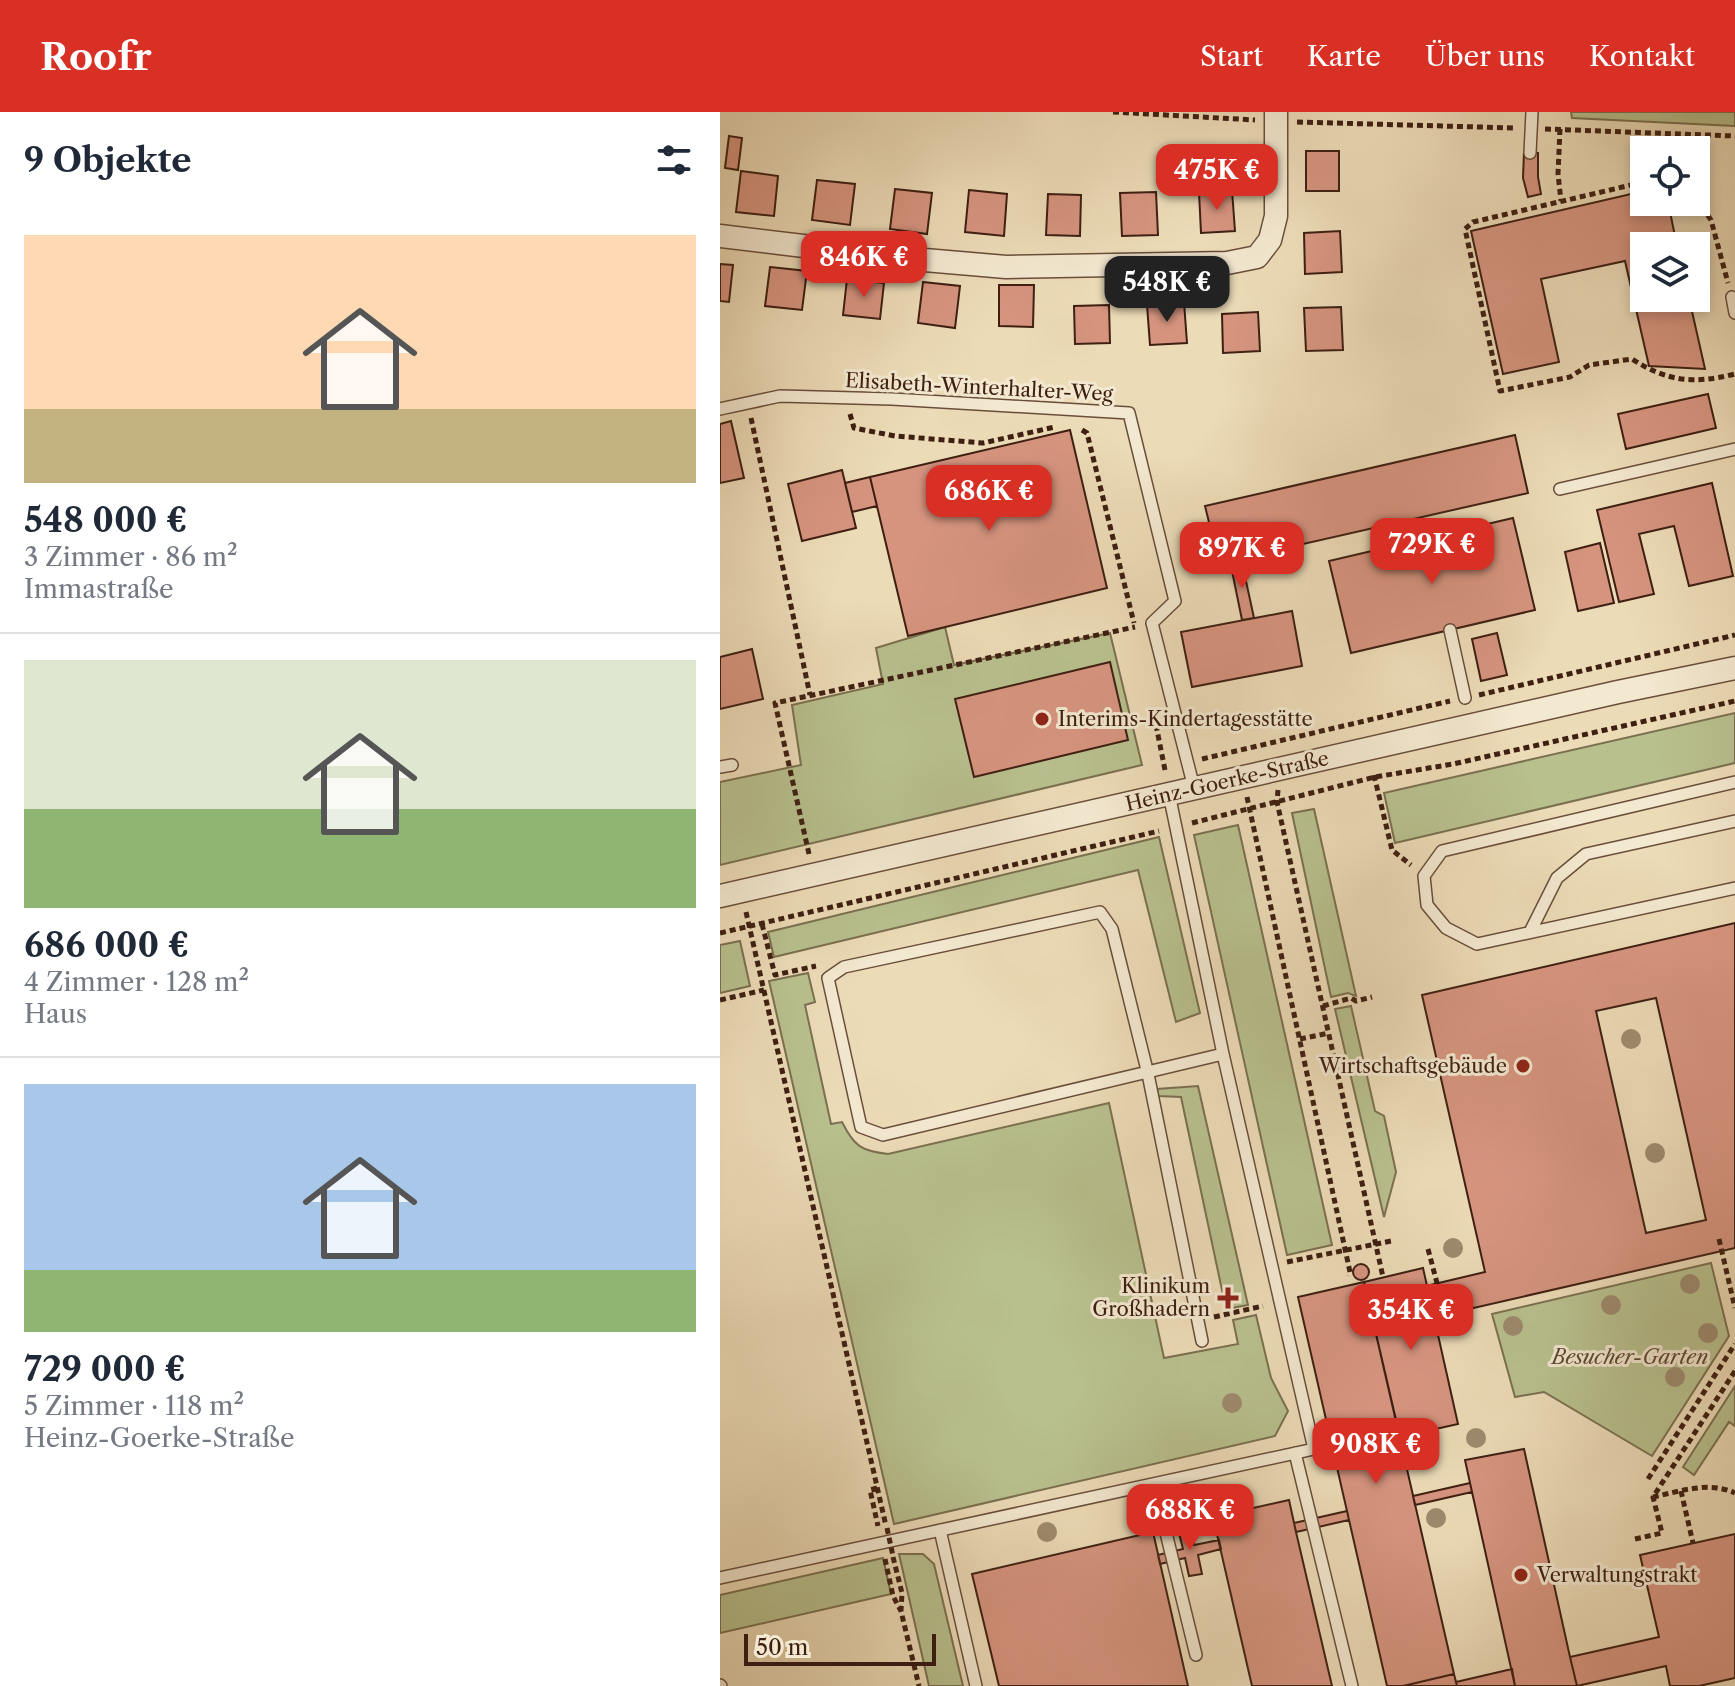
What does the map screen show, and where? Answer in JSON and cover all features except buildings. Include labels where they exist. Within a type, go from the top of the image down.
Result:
[{"type":"street","points":[[720,236],[1006,267],[1227,263],[1257,257],[1270,240],[1276,216],[1276,117]]},
{"type":"street","name":"Heinz-Goerke-Straße","points":[[720,896],[1735,668]]},
{"type":"lane","points":[[1530,153],[1532,112]]},
{"type":"lane","points":[[1732,297],[1735,313]]},
{"type":"lane","name":"Elisabeth-Winterhalter-Weg","points":[[720,409],[780,396],[892,399],[1129,413],[1175,601],[1152,623]]},
{"type":"lane","points":[[1560,489],[1735,449]]},
{"type":"lane","points":[[1152,623],[1194,788]]},
{"type":"lane","points":[[1450,630],[1465,698]]},
{"type":"lane","points":[[1735,782],[1442,851],[1424,876],[1427,905],[1446,928],[1477,944],[1735,888]]},
{"type":"lane","points":[[720,1578],[1314,1449],[1223,1054],[1169,794]]},
{"type":"lane","points":[[1530,932],[1557,878],[1586,854],[1735,821]]},
{"type":"lane","points":[[1202,1341],[1148,1074],[1112,929],[1100,912],[844,967],[828,978],[861,1127],[883,1135],[1148,1074],[1223,1054]]},
{"type":"lane","points":[[1295,1453],[1352,1686]]},
{"type":"lane","points":[[1154,1484],[1196,1655]]},
{"type":"lane","points":[[940,1530],[976,1686]]},
{"type":"path","points":[[1113,112],[1735,136]]},
{"type":"path","points":[[1560,129],[1558,174],[1561,201]]},
{"type":"path","points":[[1630,185],[1473,222],[1465,229],[1500,391],[1570,377],[1589,365],[1632,359],[1676,380],[1708,381],[1735,374]]},
{"type":"path","points":[[1708,216],[1732,297]]},
{"type":"path","points":[[847,408],[854,428],[895,436],[983,443],[1059,426]]},
{"type":"path","points":[[750,414],[810,695]]},
{"type":"path","points":[[1079,428],[1087,433],[1138,641]]},
{"type":"path","points":[[814,875],[775,703],[1152,623]]},
{"type":"path","points":[[720,933],[1176,827],[1374,774],[1453,764],[1735,701]]},
{"type":"path","points":[[1151,773],[1166,770],[1154,713]]},
{"type":"path","points":[[1280,768],[1277,802],[1383,1277]]},
{"type":"path","points":[[1374,774],[1392,850],[1424,876]]},
{"type":"path","points":[[1243,777],[1349,1276]]},
{"type":"path","points":[[762,924],[775,975],[815,966],[828,978]]},
{"type":"path","points":[[752,937],[902,1593],[901,1611]]},
{"type":"path","points":[[720,1000],[764,990]]},
{"type":"path","points":[[1323,1006],[1351,998],[1356,1001],[1372,997]]},
{"type":"path","points":[[1300,1039],[1329,1033]]},
{"type":"path","points":[[1719,1239],[1735,1308]]},
{"type":"path","points":[[1289,1262],[1391,1241]]},
{"type":"path","points":[[1428,1249],[1442,1302]]},
{"type":"path","points":[[1197,1321],[1280,1302]]},
{"type":"path","points":[[1648,1479],[1735,1344]]},
{"type":"path","points":[[1635,1539],[1662,1533],[1653,1497],[1735,1371]]},
{"type":"path","points":[[1653,1497],[1695,1487],[1720,1486],[1735,1493]]},
{"type":"path","points":[[877,1488],[870,1490],[893,1596],[901,1611],[919,1686]]},
{"type":"path","points":[[1681,1491],[1693,1543]]},
{"type":"green space","points":[[1571,112],[1735,112],[1735,126],[1572,118]]},
{"type":"green space","points":[[945,627],[954,665],[1110,633],[1142,765],[720,865],[720,782],[801,765],[792,705],[883,684],[876,648]]},
{"type":"green space","points":[[1735,713],[1735,763],[1395,843],[1384,793]]},
{"type":"green space","points":[[1314,809],[1356,996],[1348,993],[1331,997],[1292,813]]},
{"type":"green space","points":[[1238,825],[1332,1245],[1287,1255],[1194,835]]},
{"type":"green space","points":[[1159,837],[1200,1013],[1176,1022],[1138,870],[774,957],[768,932]]},
{"type":"green space","points":[[740,941],[750,986],[720,993],[720,945]]},
{"type":"green space","points":[[808,973],[815,1002],[805,1005],[831,1124],[842,1122],[850,1137],[865,1149],[888,1154],[1109,1103],[1164,1358],[1238,1344],[1233,1320],[1256,1315],[1271,1378],[1288,1411],[1275,1436],[894,1524],[769,981]]},
{"type":"green space","points":[[1351,1006],[1375,1111],[1384,1116],[1396,1172],[1384,1217],[1335,1009]]},
{"type":"green space","points":[[1198,1086],[1248,1305],[1226,1309],[1181,1097],[1158,1096],[1157,1089]]},
{"type":"green space","name":"Besucher-Garten","points":[[1711,1263],[1729,1336],[1652,1456],[1544,1392],[1515,1397],[1492,1314]]},
{"type":"green space","name":"Besucher-Garten","points":[[1735,1386],[1735,1426],[1729,1422],[1694,1475],[1683,1467]]},
{"type":"green space","points":[[899,1554],[923,1554],[934,1564],[963,1686],[929,1686]]},
{"type":"green space","points":[[883,1558],[891,1594],[720,1633],[720,1595]]},
{"type":"place","name":"Interims-Kindertagesstätte","points":[[1042,719]]},
{"type":"place","name":"Wirtschaftsgebäude","points":[[1523,1066]]},
{"type":"place","name":"Klinikum Großhadern","points":[[1228,1298]]},
{"type":"place","name":"Verwaltungstrakt","points":[[1521,1575]]}]
